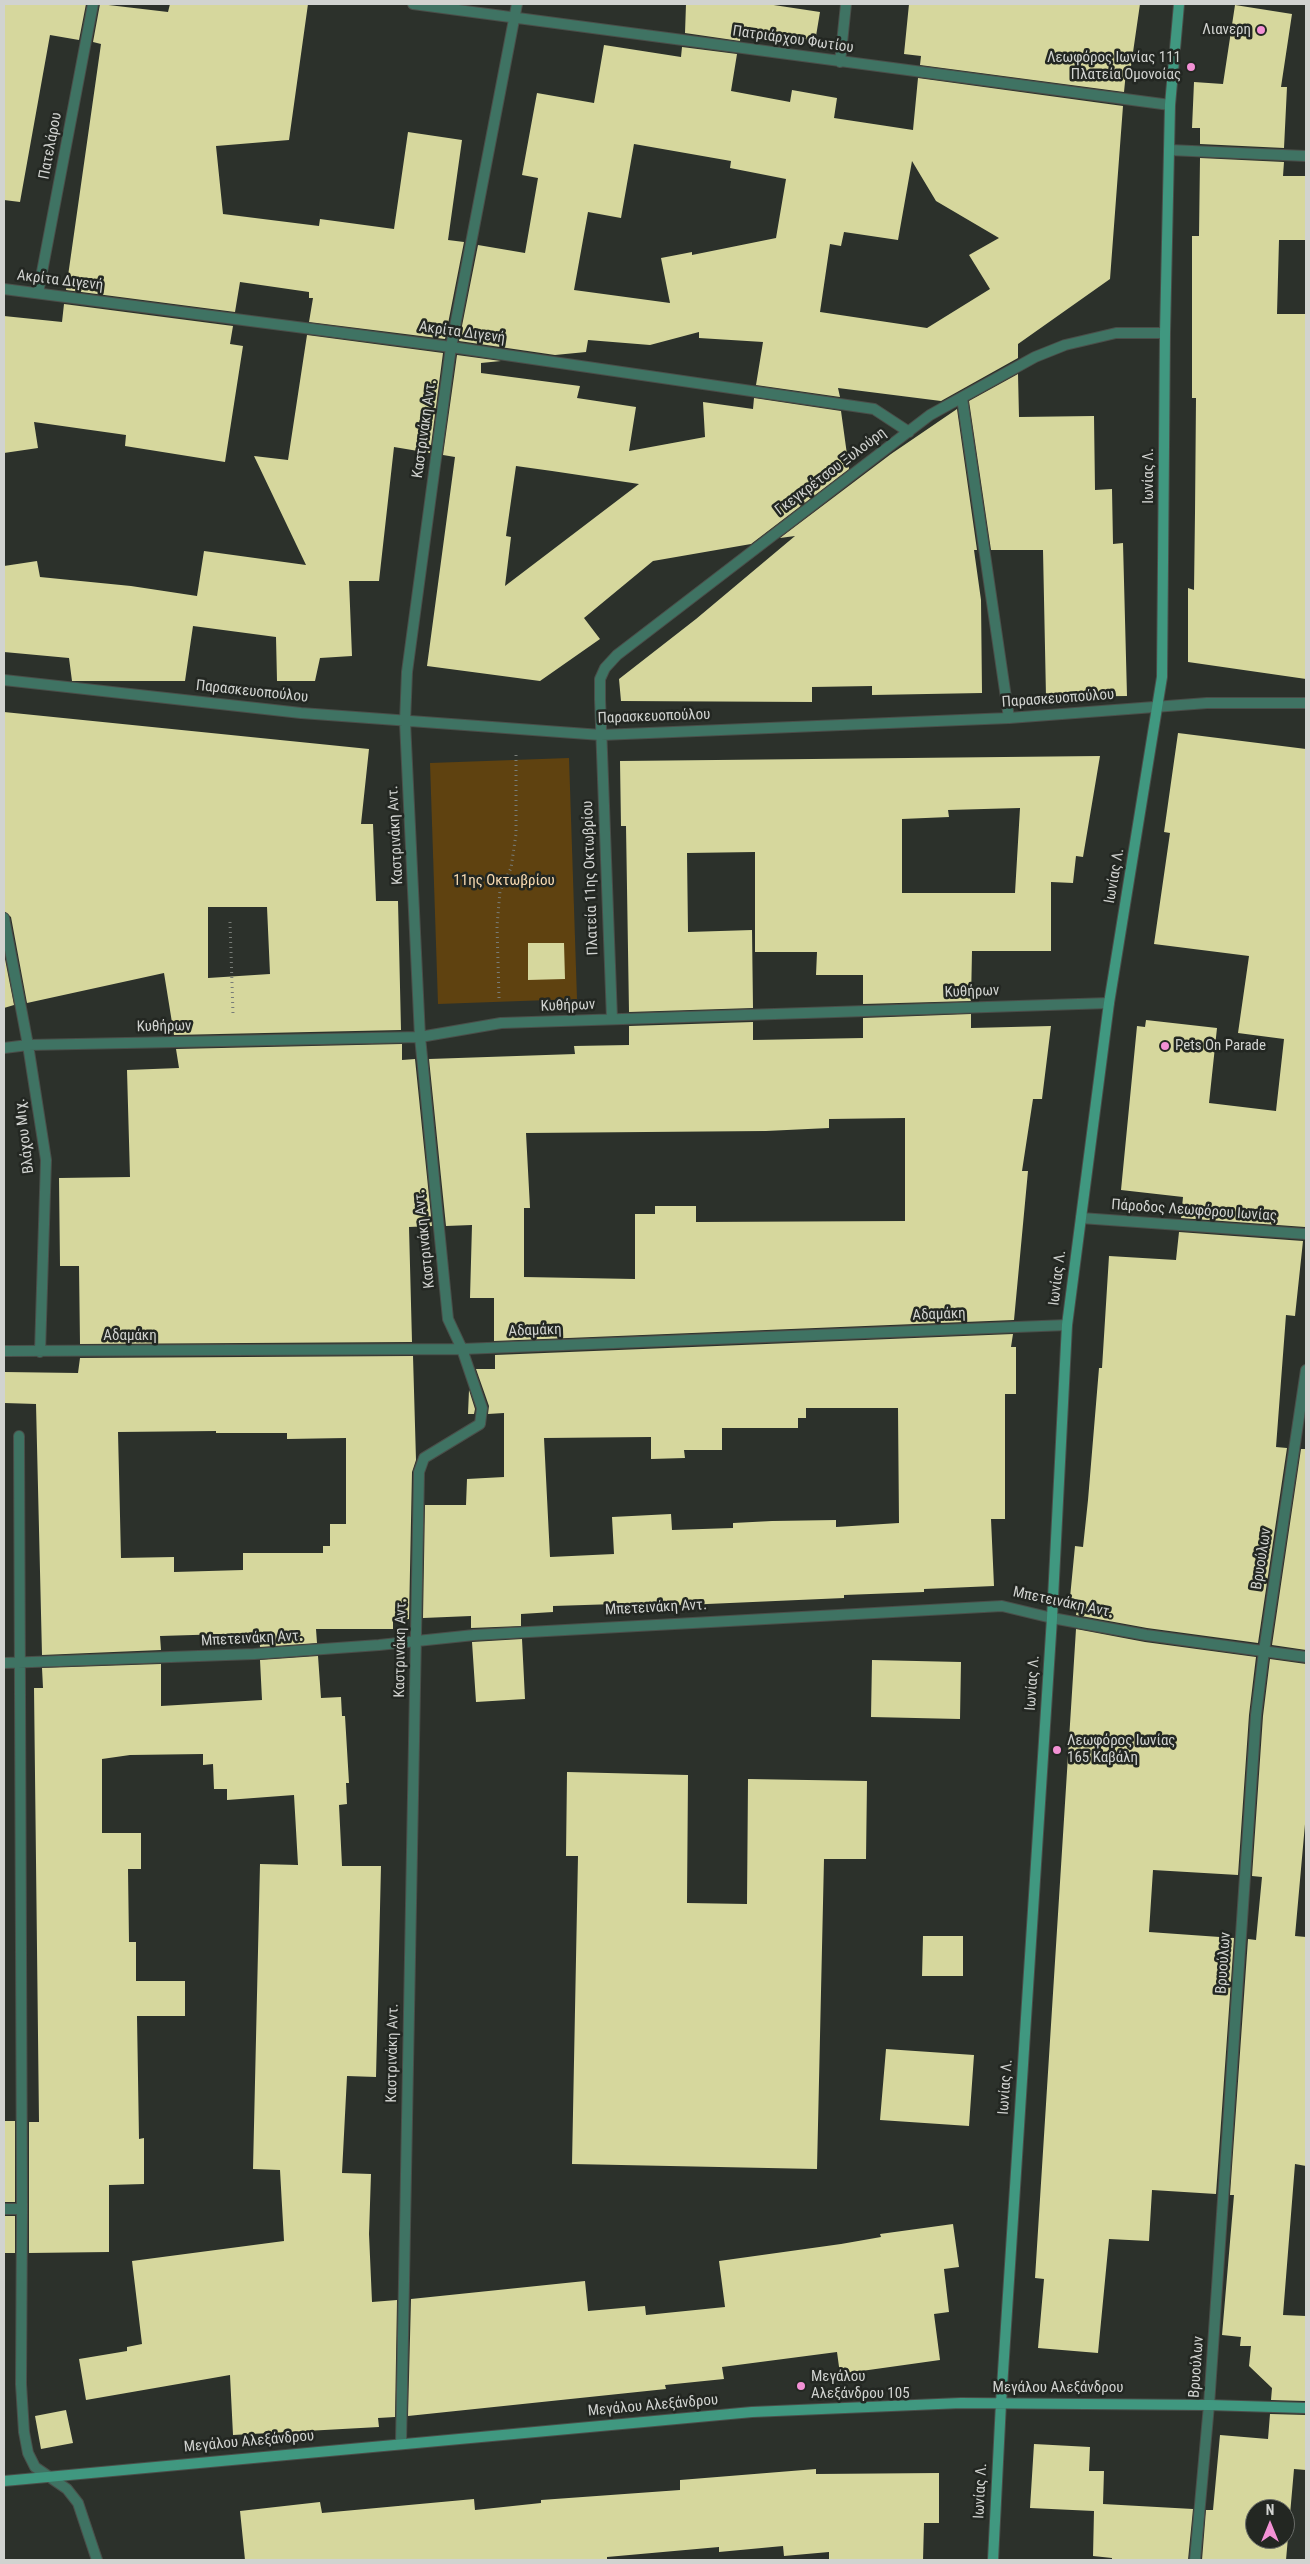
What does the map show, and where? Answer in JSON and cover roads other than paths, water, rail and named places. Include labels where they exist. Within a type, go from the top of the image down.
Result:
[{"type":"street","name":"Πατελάρου","points":[[38,293],[93,4]]},
{"type":"street","name":"Πατριάρχου Φωτίου","points":[[413,4],[1170,105]]},
{"type":"street","name":"Καστρινάκη Αντ.","points":[[401,2443],[420,1472],[424,1458],[480,1424],[482,1408],[462,1349],[448,1319],[420,1037],[405,722],[411,636],[451,347],[517,4]]},
{"type":"street","points":[[840,62],[846,4]]},
{"type":"street","name":"Ιωνίας Λ.","points":[[993,2560],[1000,2402],[1052,1618],[1067,1325],[1109,1003],[1158,706],[1163,651],[1164,334],[1170,105],[1179,4]]},
{"type":"street","points":[[1169,150],[1306,156]]},
{"type":"street","name":"Ακρίτα Διγενή","points":[[4,289],[451,347],[874,409],[909,432]]},
{"type":"street","name":"Γκεγκρέτσου Ξυλούρη","points":[[601,735],[600,679],[605,668],[617,655],[930,415],[1035,357],[1066,345],[1116,334],[1164,334]]},
{"type":"street","points":[[962,398],[1009,718]]},
{"type":"street","name":"Παρασκευοπούλου","points":[[4,680],[405,722],[601,735],[1009,718],[1158,706],[1257,702],[1306,703]]},
{"type":"street","name":"Πλατεία 11ης Οκτωβρίου","points":[[601,735],[612,1019]]},
{"type":"street","name":"Βλάχου Μιχ.","points":[[4,918],[28,1045],[46,1160],[40,1352]]},
{"type":"street","name":"Κυθήρων","points":[[4,1048],[28,1045],[420,1037],[501,1023],[1109,1003]]},
{"type":"street","name":"Πάροδος Λεωφόρου Ιωνίας","points":[[1081,1218],[1306,1234]]},
{"type":"street","name":"Αδαμάκη","points":[[4,1351],[462,1349],[1067,1325]]},
{"type":"street","name":"Βρυούλων","points":[[1195,2560],[1209,2404],[1256,1725],[1264,1651],[1306,1370]]},
{"type":"street","points":[[18,1436],[22,2209],[21,2384],[24,2432],[32,2462],[38,2472],[67,2489],[78,2503],[96,2560]]},
{"type":"street","name":"Μπετεινάκη Αντ.","points":[[4,1663],[225,1656],[492,1634],[964,1606],[1002,1606],[1052,1618],[1146,1635],[1306,1657]]},
{"type":"street","points":[[4,2209],[22,2209]]},
{"type":"street","name":"Μεγάλου Αλεξάνδρου","points":[[4,2481],[752,2412],[886,2405],[1000,2402],[1209,2404],[1306,2408]]},
{"type":"place","name":"Λιανερη","points":[[1261,30]]},
{"type":"place","name":"Λεωφόρος Ιωνίας 111 Πλατεία Ομονοίας","points":[[1191,67]]},
{"type":"place","name":"Pets On Parade","points":[[1165,1046]]},
{"type":"place","name":"Λεωφόρος Ιωνίας 165 Καβάλη","points":[[1057,1750]]},
{"type":"place","name":"Μεγάλου Αλεξάνδρου 105","points":[[801,2386]]},
{"type":"park label","name":"11ης Οκτωβρίου","points":[[504,881]]}]
